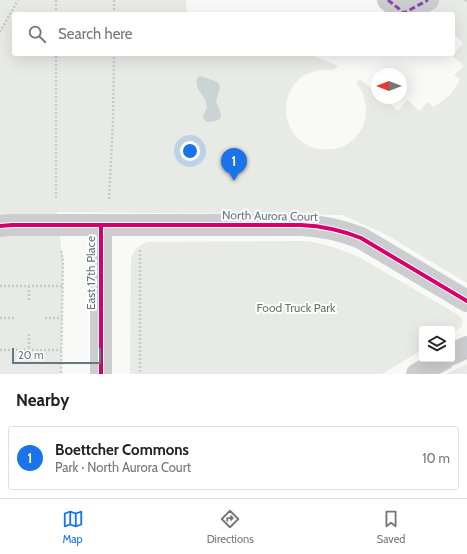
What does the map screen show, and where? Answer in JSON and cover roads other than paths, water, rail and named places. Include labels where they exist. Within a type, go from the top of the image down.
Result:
[{"type":"street","points":[[388,0],[403,12]]},
{"type":"street","points":[[406,12],[428,0]]},
{"type":"street","name":"East 17th Place","points":[[0,226],[101,225],[101,374]]},
{"type":"street","name":"North Aurora Court","points":[[101,225],[301,225],[321,226],[337,229],[361,238],[467,301]]},
{"type":"street","points":[[455,353],[467,348]]},
{"type":"street","points":[[417,374],[439,362]]},
{"type":"place","name":"Boettcher Commons","points":[[234,181]]},
{"type":"park label","name":"Food Truck Park","points":[[296,308]]}]
